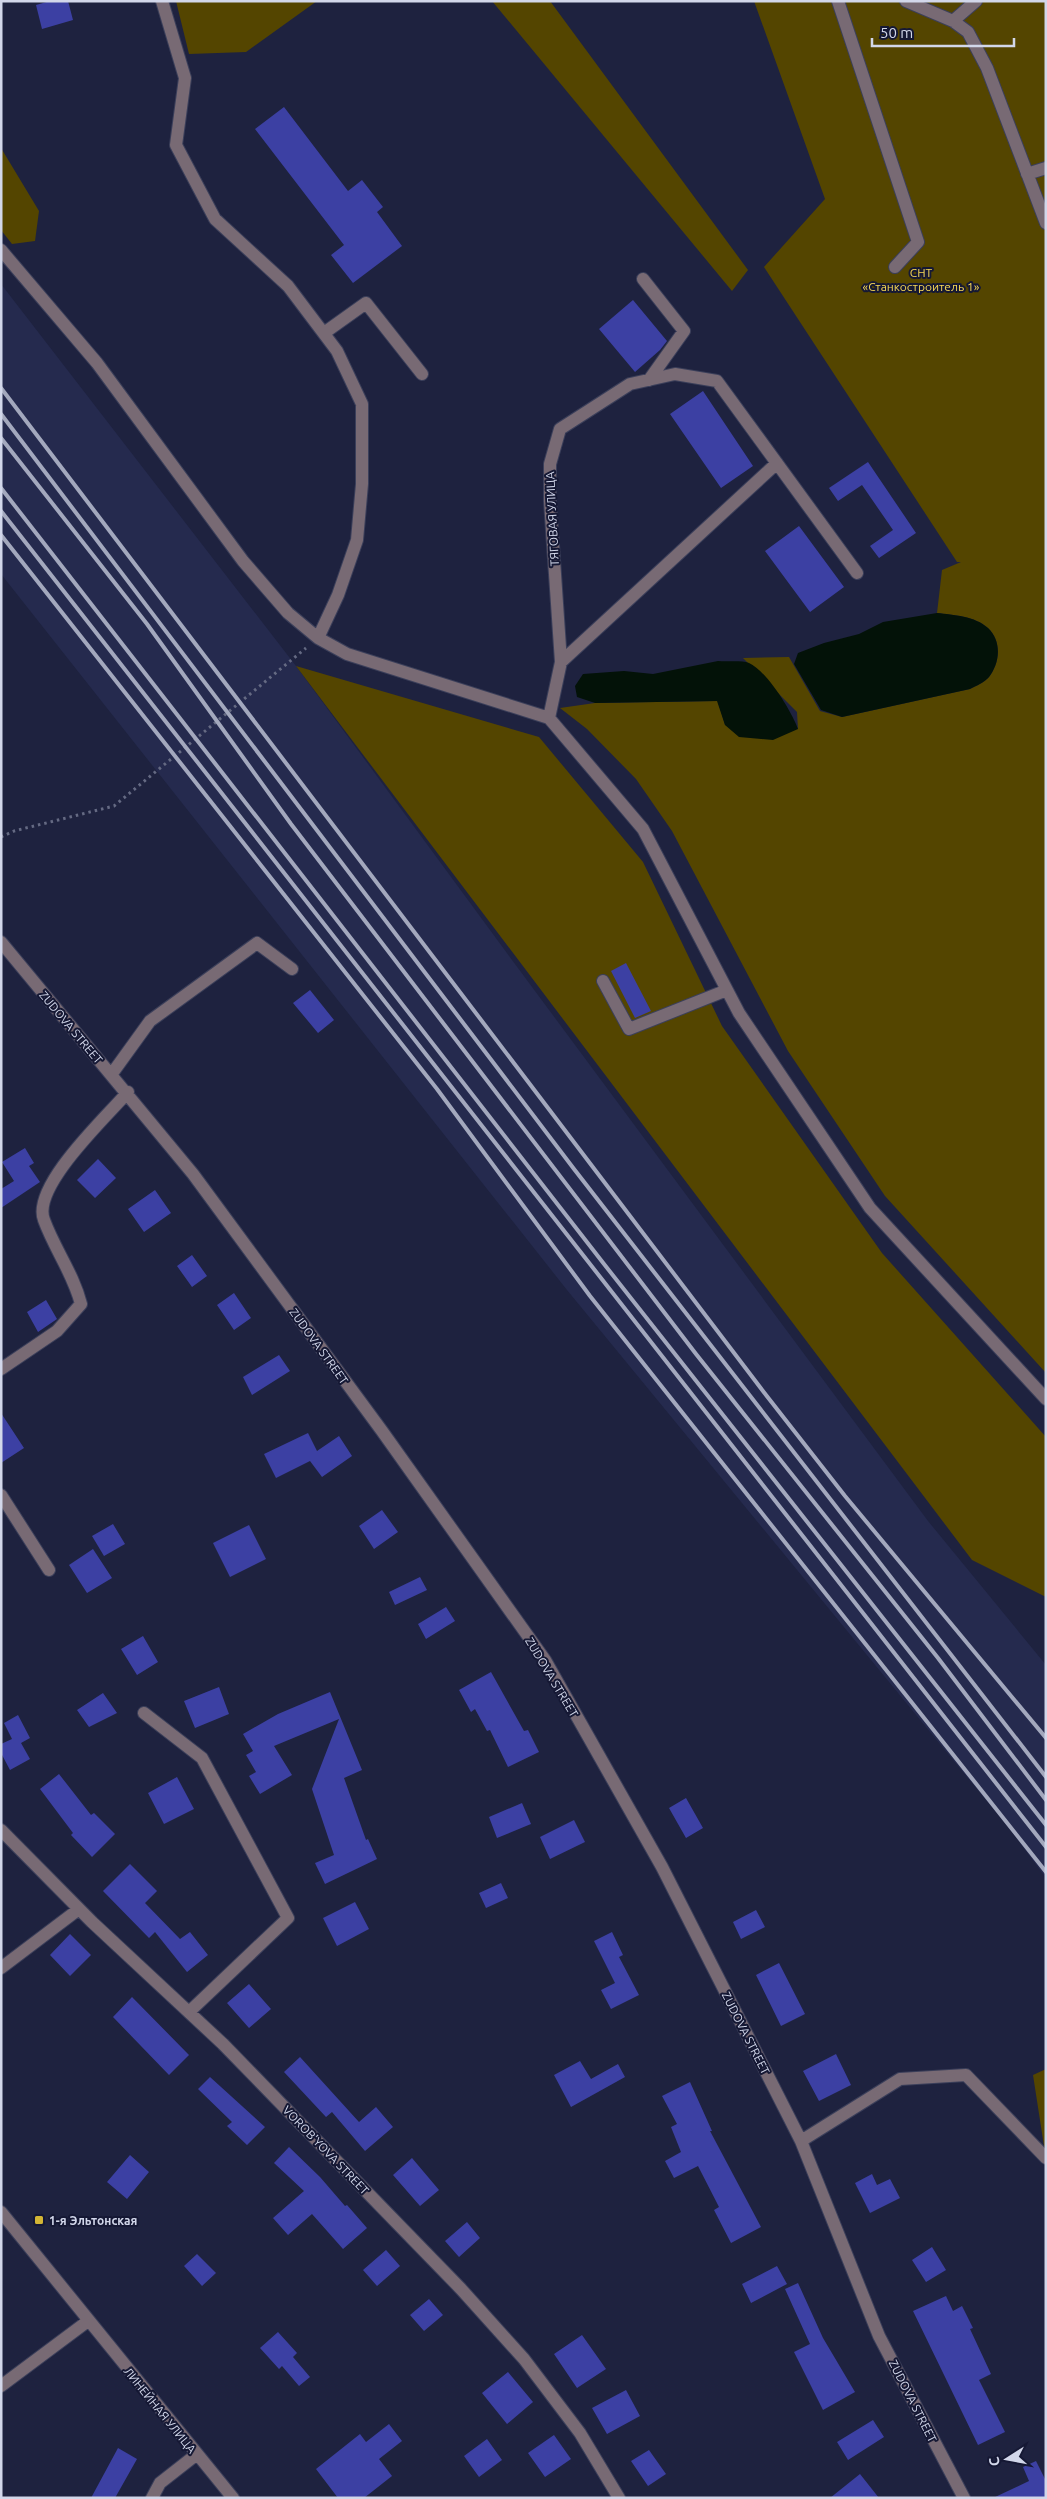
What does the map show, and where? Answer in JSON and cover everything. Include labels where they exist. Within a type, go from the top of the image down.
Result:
[{"type":"street","points":[[162,1],[185,78],[176,145],[215,219],[288,286],[338,351],[362,404],[362,484],[357,540],[338,595],[318,638]]},
{"type":"street","points":[[838,1],[918,242],[895,266]]},
{"type":"street","points":[[906,1],[953,21],[968,32],[986,68],[1046,223]]},
{"type":"street","points":[[953,21],[976,1]]},
{"type":"street","points":[[1027,174],[1046,168]]},
{"type":"street","points":[[1,250],[96,363],[243,561],[288,613],[318,638],[347,654],[549,718],[643,829],[739,1013],[870,1208],[1046,1399]]},
{"type":"street","points":[[643,279],[684,331],[649,380]]},
{"type":"street","points":[[324,333],[366,303],[422,374]]},
{"type":"street","name":"ТЯГОВАЯ УЛИЦА","points":[[549,718],[561,662],[550,464],[560,429],[630,384],[675,374],[718,381],[857,573]]},
{"type":"street","points":[[561,662],[777,463]]},
{"type":"street","name":"ZUDOVA STREET","points":[[1,942],[111,1075],[128,1092],[199,1182],[382,1431],[545,1660],[662,1867],[801,2140],[879,2336],[964,2498]]},
{"type":"street","points":[[111,1075],[150,1021],[257,943],[292,969]]},
{"type":"street","points":[[603,981],[629,1029],[727,990]]},
{"type":"street","points":[[1,1369],[58,1331],[81,1304],[75,1282],[43,1218],[43,1198],[55,1175],[128,1092]]},
{"type":"street","points":[[1,1495],[49,1570]]},
{"type":"street","points":[[144,1713],[202,1758],[288,1918],[189,2012]]},
{"type":"street","name":"VOROB'YOVA STREET","points":[[1,1830],[79,1909],[223,2044],[461,2289],[524,2359],[580,2433],[619,2498]]},
{"type":"street","points":[[1,1968],[79,1909]]},
{"type":"street","points":[[801,2140],[900,2079],[966,2075],[1046,2158]]},
{"type":"street","name":"ЛИНЕЙНАЯ УЛИЦА","points":[[1,2212],[233,2498]]},
{"type":"street","points":[[1,2386],[88,2321]]},
{"type":"street","points":[[152,2498],[160,2483],[197,2454]]},
{"type":"path","points":[[1,837],[14,831],[114,806],[318,638]]},
{"type":"shaded area","points":[[1,284],[296,666],[928,1521],[1046,1665],[1046,1878],[1009,1828],[567,1290],[1,574]]},
{"type":"shaded area","points":[[937,613],[957,615],[977,621],[993,633],[998,652],[997,659],[993,671],[983,682],[970,689],[842,717],[821,710],[794,664],[798,653],[824,643],[859,634],[883,622]]},
{"type":"shaded area","points":[[718,661],[746,662],[756,667],[778,693],[798,729],[773,740],[739,737],[725,725],[717,701],[595,703],[577,697],[575,686],[583,674],[624,671],[653,674]]},
{"type":"green space","points":[[176,1],[317,1],[246,52],[189,54]]},
{"type":"green space","points":[[492,1],[550,1],[748,270],[732,291]]},
{"type":"green space","name":"СНТ «Станкостроитель 1»","points":[[754,1],[1046,1],[1046,1373],[885,1196],[788,1051],[672,831],[636,779],[587,729],[560,708],[595,703],[718,701],[725,725],[798,729],[797,712],[743,658],[789,657],[820,711],[842,717],[970,689],[987,679],[993,671],[997,659],[996,639],[993,633],[983,624],[957,615],[937,613],[942,570],[961,562],[957,562],[764,267],[825,199]]},
{"type":"green space","points":[[1,148],[39,211],[35,241],[12,244],[1,230]]},
{"type":"green space","points":[[296,666],[539,737],[643,862],[722,1026],[882,1253],[1046,1437],[1046,1597],[972,1560]]},
{"type":"green space","points":[[1046,2069],[1046,2159],[1033,2075]]},
{"type":"building","points":[[50,1],[68,1],[73,20],[42,29],[36,5]]},
{"type":"building","points":[[284,107],[348,191],[362,180],[383,207],[377,212],[402,246],[353,283],[331,255],[344,245],[255,129]]},
{"type":"building","points":[[633,300],[667,341],[660,350],[635,372],[599,329]]},
{"type":"building","points":[[703,391],[753,466],[721,488],[670,414]]},
{"type":"building","points":[[868,462],[916,533],[879,558],[870,546],[893,530],[862,485],[838,501],[829,488]]},
{"type":"building","points":[[799,526],[844,587],[810,612],[765,551]]},
{"type":"building","points":[[626,963],[651,1011],[635,1018],[611,971]]},
{"type":"building","points":[[310,990],[334,1020],[318,1033],[293,1003]]},
{"type":"building","points":[[25,1148],[34,1163],[29,1166],[40,1182],[1,1208],[1,1189],[14,1181],[2,1162]]},
{"type":"building","points":[[98,1159],[116,1178],[95,1198],[77,1180]]},
{"type":"building","points":[[155,1190],[171,1213],[144,1232],[128,1209]]},
{"type":"building","points":[[192,1255],[207,1276],[192,1287],[177,1266]]},
{"type":"building","points":[[234,1293],[251,1318],[234,1330],[217,1305]]},
{"type":"building","points":[[46,1300],[57,1319],[38,1332],[27,1312]]},
{"type":"building","points":[[279,1355],[290,1371],[252,1395],[243,1377]]},
{"type":"building","points":[[1,1413],[24,1448],[1,1463]]},
{"type":"building","points":[[308,1433],[317,1451],[339,1436],[352,1456],[322,1477],[310,1461],[276,1478],[264,1454]]},
{"type":"building","points":[[382,1510],[398,1532],[374,1549],[359,1526]]},
{"type":"building","points":[[113,1524],[125,1544],[104,1556],[92,1536]]},
{"type":"building","points":[[249,1525],[266,1559],[230,1577],[213,1543]]},
{"type":"building","points":[[93,1549],[112,1578],[87,1593],[69,1565]]},
{"type":"building","points":[[420,1577],[427,1590],[395,1605],[389,1592]]},
{"type":"building","points":[[446,1607],[455,1621],[426,1639],[418,1624]]},
{"type":"building","points":[[143,1636],[158,1662],[137,1675],[121,1649]]},
{"type":"building","points":[[491,1672],[524,1731],[528,1730],[539,1752],[508,1767],[490,1730],[487,1731],[475,1709],[471,1712],[459,1690]]},
{"type":"building","points":[[219,1687],[229,1714],[195,1728],[184,1701]]},
{"type":"building","points":[[330,1692],[362,1770],[344,1778],[366,1840],[368,1839],[377,1859],[325,1884],[315,1863],[334,1855],[312,1789],[339,1719],[274,1746],[292,1775],[260,1794],[249,1776],[256,1772],[246,1755],[253,1751],[243,1734],[278,1714]]},
{"type":"building","points":[[103,1693],[117,1713],[89,1727],[77,1710]]},
{"type":"building","points":[[18,1715],[30,1738],[21,1743],[30,1759],[10,1770],[1,1753],[1,1744],[12,1739],[4,1723]]},
{"type":"building","points":[[59,1774],[91,1815],[94,1813],[115,1834],[92,1857],[71,1835],[73,1833],[40,1789]]},
{"type":"building","points":[[177,1777],[194,1809],[164,1824],[148,1793]]},
{"type":"building","points":[[686,1798],[703,1828],[686,1838],[669,1808]]},
{"type":"building","points":[[522,1803],[531,1824],[497,1838],[489,1817]]},
{"type":"building","points":[[574,1820],[585,1842],[550,1859],[540,1837]]},
{"type":"building","points":[[130,1864],[157,1891],[145,1903],[180,1939],[190,1932],[208,1955],[187,1972],[155,1932],[149,1938],[103,1891]]},
{"type":"building","points":[[501,1883],[508,1898],[486,1908],[479,1893]]},
{"type":"building","points":[[355,1902],[369,1929],[337,1946],[323,1918]]},
{"type":"building","points":[[756,1910],[765,1927],[741,1939],[733,1922]]},
{"type":"building","points":[[612,1932],[623,1955],[619,1957],[639,1995],[611,2009],[601,1990],[615,1983],[594,1941]]},
{"type":"building","points":[[70,1934],[91,1955],[70,1976],[50,1955]]},
{"type":"building","points":[[779,1963],[805,2014],[781,2026],[756,1975]]},
{"type":"building","points":[[249,1984],[271,2009],[249,2028],[227,2003]]},
{"type":"building","points":[[132,1997],[189,2055],[169,2075],[113,2017]]},
{"type":"building","points":[[836,2054],[851,2085],[819,2101],[803,2071]]},
{"type":"building","points":[[300,2057],[359,2122],[376,2107],[393,2127],[365,2151],[332,2112],[326,2117],[284,2072]]},
{"type":"building","points":[[580,2061],[591,2079],[618,2064],[625,2077],[571,2107],[554,2075]]},
{"type":"building","points":[[210,2077],[265,2127],[247,2145],[227,2126],[232,2122],[198,2089]]},
{"type":"building","points":[[690,2082],[712,2131],[710,2131],[761,2227],[731,2243],[714,2210],[719,2207],[698,2166],[674,2178],[665,2161],[681,2152],[671,2127],[677,2124],[662,2096]]},
{"type":"building","points":[[289,2147],[320,2177],[345,2206],[347,2205],[367,2228],[343,2249],[312,2214],[288,2235],[273,2218],[304,2191],[274,2163]]},
{"type":"building","points":[[130,2155],[149,2172],[127,2199],[107,2182]]},
{"type":"building","points":[[412,2158],[439,2190],[420,2206],[393,2175]]},
{"type":"building","points":[[872,2174],[877,2185],[890,2179],[900,2198],[870,2213],[855,2183]]},
{"type":"building","points":[[467,2222],[480,2238],[459,2257],[445,2241]]},
{"type":"building","points":[[932,2247],[946,2270],[926,2282],[912,2260]]},
{"type":"building","points":[[386,2250],[400,2266],[377,2286],[363,2270]]},
{"type":"building","points":[[197,2254],[216,2273],[202,2286],[184,2266]]},
{"type":"building","points":[[777,2266],[787,2284],[751,2303],[742,2284]]},
{"type":"building","points":[[798,2283],[823,2338],[855,2392],[823,2410],[794,2352],[810,2344],[785,2289]]},
{"type":"building","points":[[946,2296],[953,2311],[962,2306],[973,2328],[970,2329],[991,2374],[979,2380],[1005,2432],[978,2445],[913,2311]]},
{"type":"building","points":[[429,2299],[443,2315],[424,2331],[410,2315]]},
{"type":"building","points":[[278,2332],[297,2353],[293,2357],[310,2377],[299,2386],[282,2366],[279,2369],[260,2348]]},
{"type":"building","points":[[582,2335],[606,2369],[577,2388],[554,2354]]},
{"type":"building","points":[[508,2372],[533,2402],[507,2424],[482,2393]]},
{"type":"building","points":[[626,2390],[640,2416],[607,2434],[592,2408]]},
{"type":"building","points":[[873,2420],[884,2437],[848,2460],[837,2442]]},
{"type":"building","points":[[389,2424],[402,2441],[379,2459],[392,2476],[364,2498],[338,2498],[316,2469],[360,2434],[366,2442]]},
{"type":"building","points":[[554,2435],[571,2459],[545,2477],[528,2453]]},
{"type":"building","points":[[487,2439],[502,2460],[479,2477],[464,2456]]},
{"type":"building","points":[[118,2448],[137,2459],[115,2498],[91,2498]]},
{"type":"building","points":[[649,2450],[666,2474],[648,2486],[631,2461]]},
{"type":"building","points":[[1036,2461],[1046,2481],[1046,2498],[993,2498],[1029,2481],[1023,2467]]},
{"type":"building","points":[[860,2474],[879,2498],[830,2498]]},
{"type":"railway","points":[[1,388],[766,1395],[845,1496],[1046,1738]]},
{"type":"railway","points":[[1,414],[574,1169],[1046,1777]]},
{"type":"railway","points":[[1,438],[147,624],[291,824],[696,1354],[938,1658],[1046,1800]]},
{"type":"railway","points":[[1,488],[604,1264],[1046,1825]]},
{"type":"railway","points":[[1,511],[1046,1847]]},
{"type":"railway","points":[[1,535],[437,1089],[590,1296],[1046,1872]]},
{"type":"place","name":"1-я Эльтонская","points":[[39,2220]]}]
